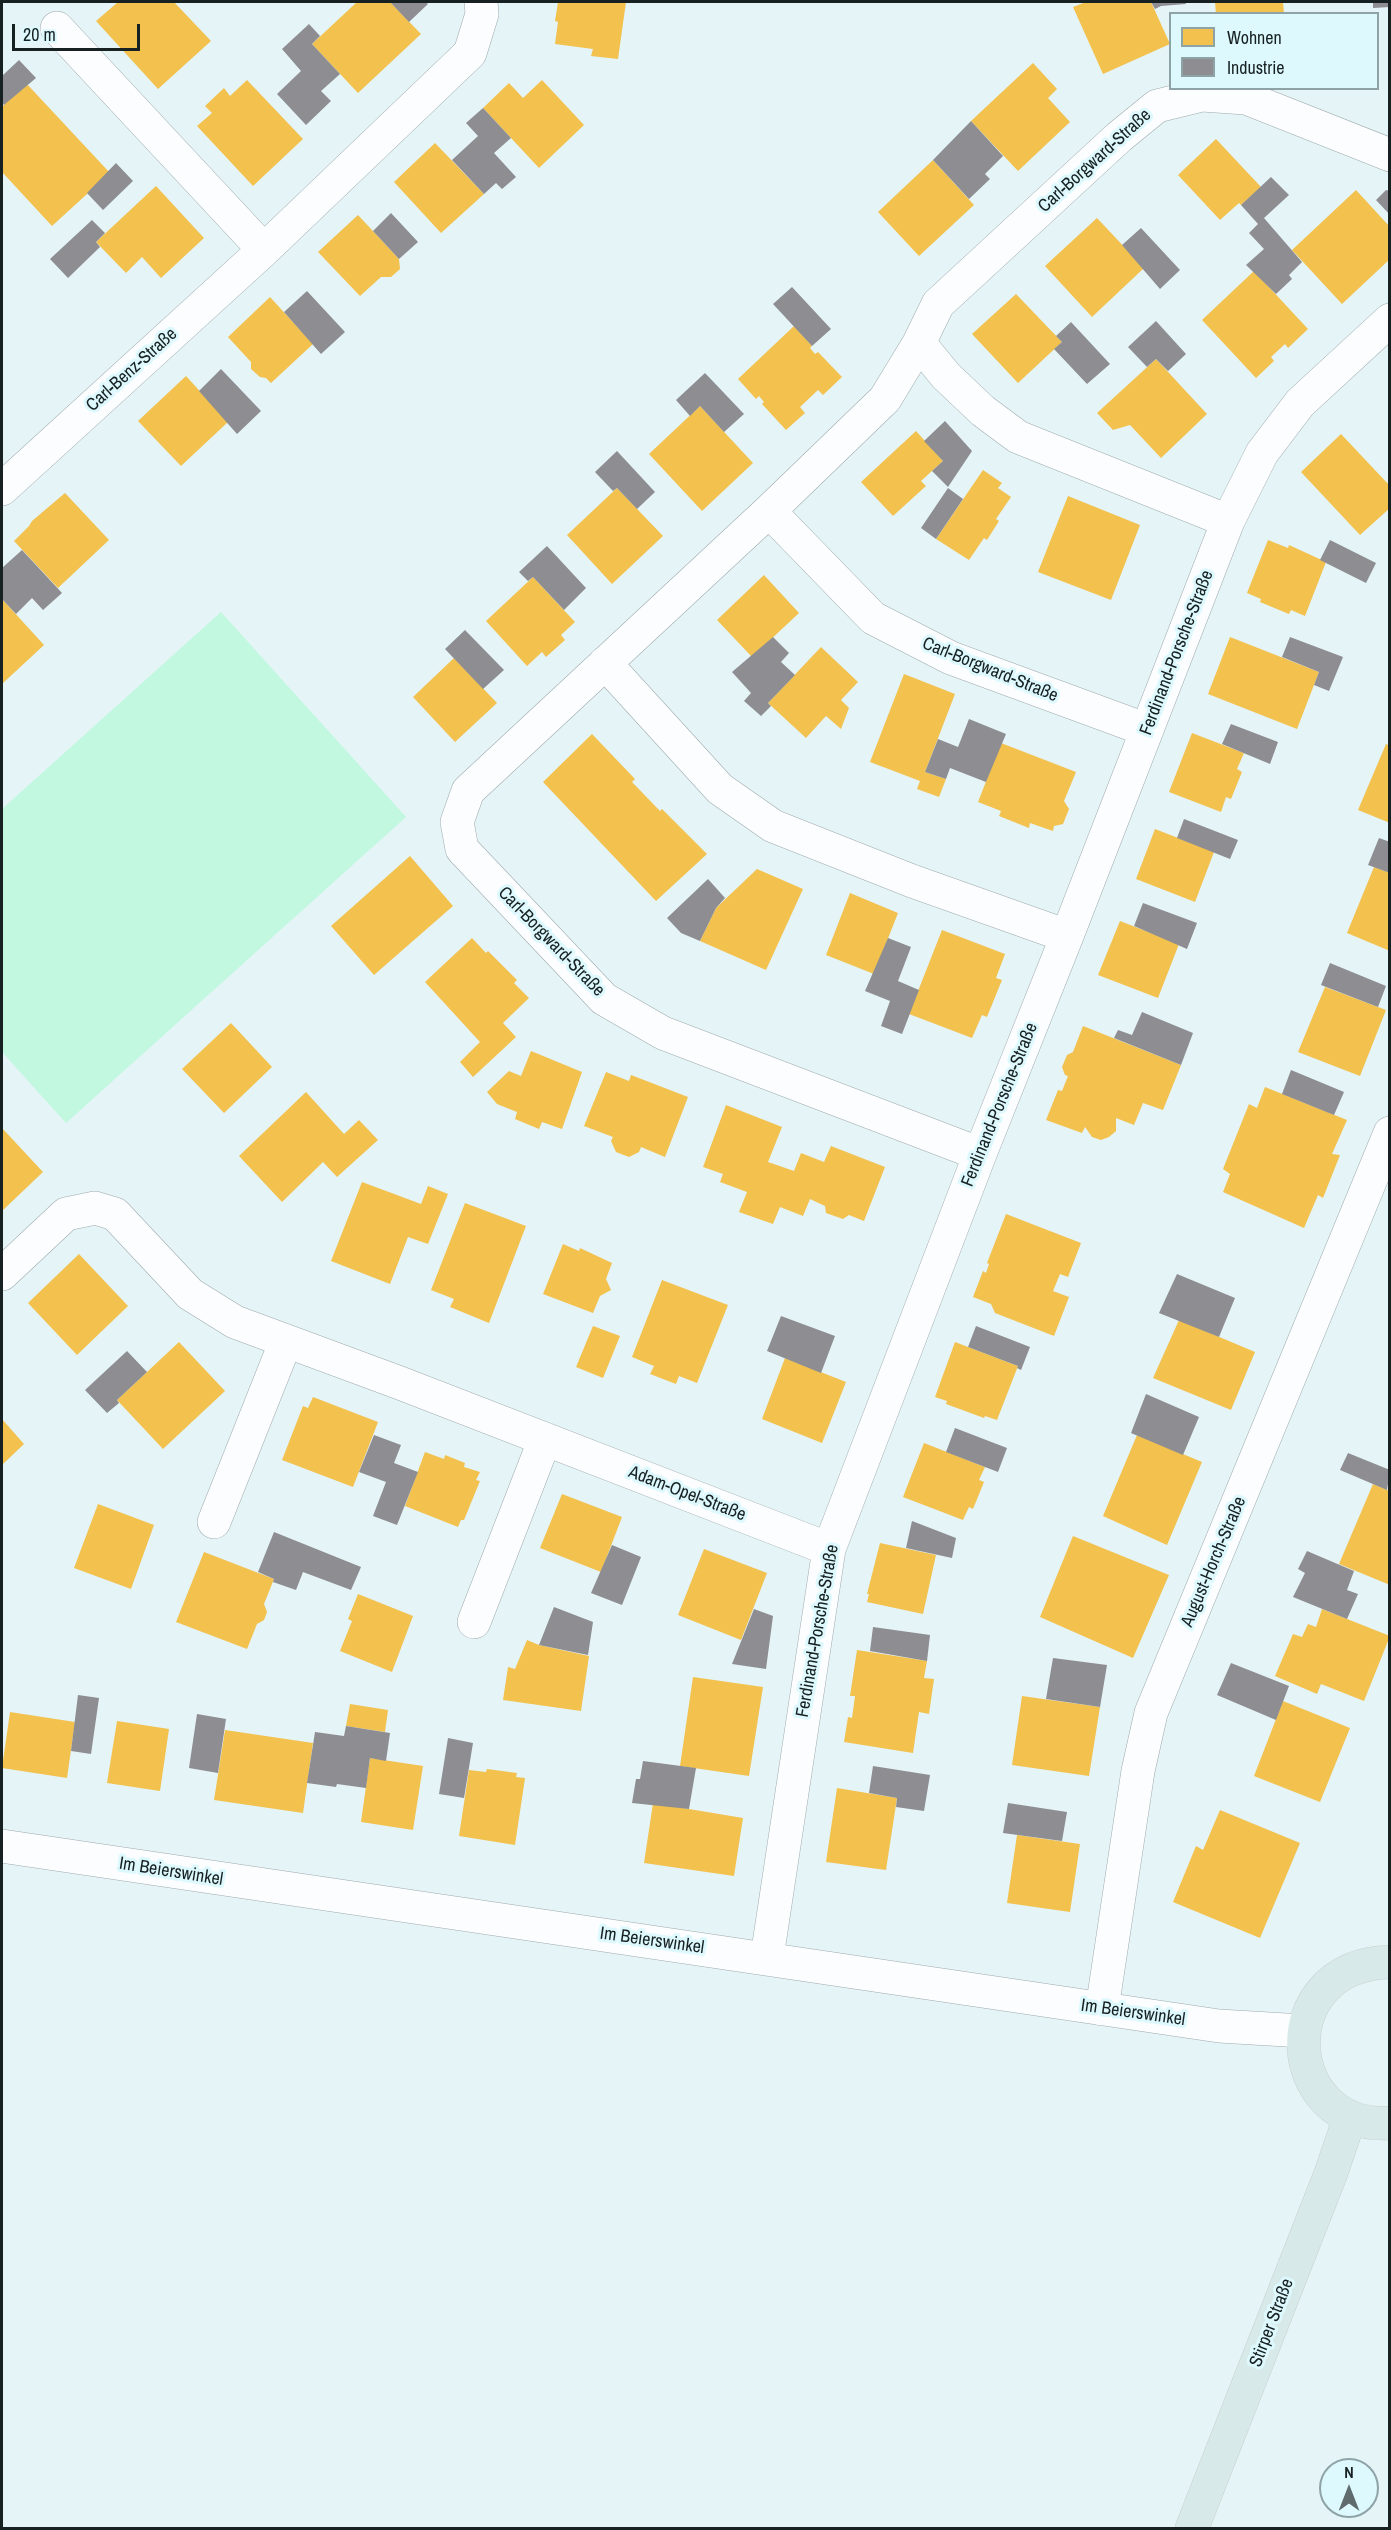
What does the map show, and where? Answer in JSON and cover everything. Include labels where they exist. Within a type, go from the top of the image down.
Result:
[{"type":"main road","points":[[1389,1962],[1369,1962],[1345,1971],[1325,1986],[1311,2007],[1303,2031],[1304,2057],[1312,2082],[1328,2103],[1350,2117],[1374,2124],[1389,2123]]},
{"type":"main road","name":"Stirper Straße","points":[[1192,2529],[1327,2184],[1350,2117]]},
{"type":"street","name":"Carl-Benz-Straße","points":[[2,489],[264,250],[470,53],[482,14],[481,2]]},
{"type":"street","points":[[57,28],[264,250]]},
{"type":"street","name":"Carl-Borgward-Straße","points":[[980,1154],[663,1033],[604,999],[462,849],[456,822],[468,792],[769,511],[885,399],[919,343],[938,304],[1119,137],[1157,106],[1202,95],[1246,98],[1389,155]]},
{"type":"street","name":"Ferdinand-Porsche-Straße","points":[[766,1957],[829,1549],[980,1154],[1228,521],[1262,453],[1300,403],[1389,320]]},
{"type":"street","points":[[919,343],[946,376],[982,411],[1018,437],[1065,458],[1228,521]]},
{"type":"street","name":"Carl-Borgward-Straße","points":[[769,511],[873,618],[951,658],[1147,730]]},
{"type":"street","points":[[605,663],[720,789],[773,826],[912,881],[1067,936]]},
{"type":"street","name":"August-Horch-Straße","points":[[1102,2009],[1138,1771],[1151,1713],[1389,1133]]},
{"type":"street","name":"Adam-Opel-Straße","points":[[2,1274],[66,1214],[95,1208],[115,1214],[190,1293],[235,1322],[829,1549]]},
{"type":"street","points":[[214,1522],[286,1341]]},
{"type":"street","points":[[474,1622],[545,1439]]},
{"type":"street","name":"Im Beierswinkel","points":[[2,1846],[766,1957],[1219,2026],[1303,2031]]},
{"type":"green space","points":[[221,612],[406,817],[66,1123],[2,1052],[2,809]]},
{"type":"building: Wohnen","points":[[118,2],[174,2],[211,41],[158,89],[96,21]]},
{"type":"building: Wohnen","points":[[357,2],[390,2],[421,34],[358,93],[312,44]]},
{"type":"building: Wohnen","points":[[558,2],[626,2],[618,59],[591,56],[593,49],[555,44]]},
{"type":"building: Wohnen","points":[[1086,2],[1151,2],[1169,44],[1103,74],[1073,7]]},
{"type":"building: Wohnen","points":[[1215,2],[1283,2],[1284,12],[1216,12]]},
{"type":"building: Wohnen","points":[[1033,63],[1057,89],[1048,98],[1070,122],[1018,171],[971,121]]},
{"type":"building: Wohnen","points":[[247,80],[303,139],[253,186],[197,126],[212,113],[205,106],[224,88],[230,96]]},
{"type":"building: Wohnen","points":[[542,80],[584,125],[539,168],[483,108],[509,83],[523,98]]},
{"type":"building: Wohnen","points":[[26,83],[110,173],[52,226],[2,172],[2,107]]},
{"type":"building: Wohnen","points":[[1216,139],[1261,187],[1220,220],[1178,175]]},
{"type":"building: Wohnen","points":[[435,143],[484,194],[441,233],[394,182]]},
{"type":"building: Wohnen","points":[[933,160],[974,205],[919,256],[878,212]]},
{"type":"building: Wohnen","points":[[156,186],[204,238],[161,278],[142,257],[126,273],[96,242]]},
{"type":"building: Wohnen","points":[[1356,190],[1390,227],[1390,259],[1342,304],[1292,250]]},
{"type":"building: Wohnen","points":[[358,215],[399,259],[400,269],[391,277],[381,277],[360,296],[318,252]]},
{"type":"building: Wohnen","points":[[1097,218],[1144,268],[1092,317],[1045,266]]},
{"type":"building: Wohnen","points":[[1254,271],[1308,329],[1288,348],[1285,344],[1271,357],[1274,361],[1256,378],[1202,320]]},
{"type":"building: Wohnen","points":[[1016,294],[1062,342],[1018,383],[972,334]]},
{"type":"building: Wohnen","points":[[270,297],[313,344],[271,383],[251,369],[251,362],[228,337]]},
{"type":"building: Wohnen","points":[[794,326],[812,346],[810,348],[815,354],[818,352],[842,377],[823,395],[818,390],[800,407],[805,413],[786,430],[762,404],[764,402],[759,396],[756,399],[738,379]]},
{"type":"building: Wohnen","points":[[1156,359],[1207,414],[1161,458],[1130,425],[1113,430],[1097,413]]},
{"type":"building: Wohnen","points":[[186,376],[228,422],[181,466],[138,421]]},
{"type":"building: Wohnen","points":[[700,406],[753,463],[702,511],[649,454]]},
{"type":"building: Wohnen","points":[[916,431],[943,461],[921,481],[926,486],[893,516],[861,482]]},
{"type":"building: Wohnen","points":[[1341,434],[1390,486],[1390,508],[1360,535],[1301,472]]},
{"type":"building: Wohnen","points":[[983,470],[1002,483],[998,488],[1011,497],[996,519],[999,521],[987,540],[984,538],[969,560],[936,539]]},
{"type":"building: Wohnen","points":[[617,488],[663,536],[612,584],[567,535]]},
{"type":"building: Wohnen","points":[[65,493],[109,540],[58,588],[14,541],[32,521]]},
{"type":"building: Wohnen","points":[[1068,496],[1140,525],[1111,600],[1038,572]]},
{"type":"building: Wohnen","points":[[1268,540],[1288,548],[1289,545],[1326,562],[1305,616],[1291,610],[1289,614],[1260,602],[1261,599],[1247,593]]},
{"type":"building: Wohnen","points":[[764,575],[799,613],[752,657],[717,620]]},
{"type":"building: Wohnen","points":[[533,577],[575,622],[561,635],[565,640],[546,657],[542,652],[527,666],[486,621]]},
{"type":"building: Wohnen","points":[[2,599],[44,645],[2,684]]},
{"type":"building: Wohnen","points":[[1230,637],[1319,672],[1297,729],[1208,694]]},
{"type":"building: Wohnen","points":[[821,647],[858,682],[841,700],[849,708],[841,729],[826,716],[806,738],[768,703]]},
{"type":"building: Wohnen","points":[[454,658],[497,703],[455,742],[413,697]]},
{"type":"building: Wohnen","points":[[904,674],[955,694],[925,772],[946,779],[939,797],[917,789],[920,781],[870,762]]},
{"type":"building: Wohnen","points":[[1192,733],[1244,753],[1237,769],[1242,772],[1231,799],[1226,797],[1221,812],[1169,792]]},
{"type":"building: Wohnen","points":[[592,734],[635,779],[632,782],[707,854],[656,901],[543,782]]},
{"type":"building: Wohnen","points":[[1001,743],[1076,772],[1064,801],[1069,809],[1063,824],[1054,826],[1053,831],[1030,823],[1029,828],[999,816],[1001,811],[978,802]]},
{"type":"building: Wohnen","points":[[1386,744],[1390,746],[1390,823],[1358,810]]},
{"type":"building: Wohnen","points":[[1155,829],[1214,852],[1195,902],[1136,879]]},
{"type":"building: Wohnen","points":[[410,856],[453,906],[374,975],[331,926]]},
{"type":"building: Wohnen","points":[[1374,867],[1390,873],[1390,951],[1347,933]]},
{"type":"building: Wohnen","points":[[757,869],[803,889],[766,970],[700,941],[716,908]]},
{"type":"building: Wohnen","points":[[850,893],[898,913],[874,974],[826,955]]},
{"type":"building: Wohnen","points":[[1120,921],[1179,944],[1158,998],[1098,975]]},
{"type":"building: Wohnen","points":[[942,930],[1005,954],[996,978],[1002,980],[987,1017],[982,1015],[972,1038],[909,1014]]},
{"type":"building: Wohnen","points":[[472,938],[517,980],[514,983],[529,998],[503,1023],[516,1037],[473,1077],[460,1062],[480,1042],[425,982]]},
{"type":"building: Wohnen","points":[[1325,987],[1386,1010],[1360,1076],[1298,1052]]},
{"type":"building: Wohnen","points":[[231,1023],[272,1067],[224,1113],[182,1069]]},
{"type":"building: Wohnen","points":[[1083,1026],[1181,1065],[1163,1110],[1143,1103],[1134,1125],[1116,1118],[1116,1131],[1101,1140],[1092,1137],[1085,1127],[1082,1133],[1046,1120],[1058,1090],[1062,1091],[1068,1076],[1065,1075],[1062,1067],[1067,1055],[1073,1052]]},
{"type":"building: Wohnen","points":[[531,1051],[582,1072],[562,1129],[542,1122],[539,1129],[515,1119],[517,1112],[497,1104],[487,1092],[509,1071],[521,1076]]},
{"type":"building: Wohnen","points":[[606,1072],[629,1081],[631,1075],[688,1097],[665,1157],[641,1147],[639,1152],[629,1157],[616,1152],[611,1141],[613,1137],[584,1126]]},
{"type":"building: Wohnen","points":[[1265,1087],[1347,1120],[1332,1154],[1340,1155],[1323,1198],[1318,1195],[1304,1228],[1223,1192],[1230,1174],[1223,1169],[1249,1104],[1257,1108]]},
{"type":"building: Wohnen","points":[[306,1092],[344,1134],[359,1120],[378,1140],[337,1177],[323,1162],[282,1202],[239,1156]]},
{"type":"building: Wohnen","points":[[726,1105],[782,1127],[768,1162],[794,1171],[801,1153],[824,1162],[831,1146],[885,1167],[864,1221],[849,1215],[843,1219],[826,1213],[825,1206],[810,1199],[803,1216],[780,1207],[773,1224],[739,1212],[747,1192],[720,1182],[723,1174],[703,1167]]},
{"type":"building: Wohnen","points":[[2,1128],[43,1172],[2,1211]]},
{"type":"building: Wohnen","points":[[362,1182],[421,1204],[428,1186],[448,1194],[428,1244],[408,1237],[390,1284],[331,1261]]},
{"type":"building: Wohnen","points":[[465,1203],[526,1226],[489,1323],[450,1307],[454,1299],[431,1290]]},
{"type":"building: Wohnen","points":[[1006,1214],[1081,1243],[1068,1277],[1060,1274],[1053,1291],[1069,1297],[1054,1336],[995,1313],[991,1304],[973,1297],[983,1271],[986,1273],[989,1264],[987,1263]]},
{"type":"building: Wohnen","points":[[563,1244],[579,1251],[580,1248],[612,1263],[606,1279],[611,1290],[600,1296],[593,1313],[543,1294]]},
{"type":"building: Wohnen","points":[[79,1254],[128,1306],[77,1355],[28,1303]]},
{"type":"building: Wohnen","points":[[662,1280],[728,1305],[697,1383],[679,1376],[676,1384],[650,1374],[654,1366],[632,1357]]},
{"type":"building: Wohnen","points":[[1179,1320],[1255,1352],[1231,1410],[1153,1378]]},
{"type":"building: Wohnen","points":[[593,1326],[620,1336],[603,1378],[576,1367]]},
{"type":"building: Wohnen","points":[[179,1342],[225,1391],[163,1449],[117,1400]]},
{"type":"building: Wohnen","points":[[955,1342],[1018,1366],[997,1420],[985,1416],[984,1418],[946,1404],[947,1401],[935,1397]]},
{"type":"building: Wohnen","points":[[785,1358],[846,1382],[822,1443],[762,1419]]},
{"type":"building: Wohnen","points":[[313,1397],[378,1422],[353,1487],[282,1460],[303,1406],[308,1408]]},
{"type":"building: Wohnen","points":[[2,1419],[24,1444],[2,1465]]},
{"type":"building: Wohnen","points":[[1137,1435],[1202,1462],[1167,1545],[1103,1516]]},
{"type":"building: Wohnen","points":[[924,1443],[985,1467],[979,1480],[984,1482],[973,1509],[969,1507],[963,1520],[903,1497]]},
{"type":"building: Wohnen","points":[[425,1452],[444,1459],[445,1455],[465,1463],[464,1467],[480,1472],[476,1480],[480,1481],[464,1520],[461,1520],[458,1527],[405,1506]]},
{"type":"building: Wohnen","points":[[1373,1484],[1390,1491],[1390,1585],[1339,1564]]},
{"type":"building: Wohnen","points":[[562,1494],[622,1517],[601,1572],[540,1548]]},
{"type":"building: Wohnen","points":[[98,1504],[154,1525],[131,1589],[74,1568]]},
{"type":"building: Wohnen","points":[[1073,1536],[1169,1575],[1133,1658],[1040,1617]]},
{"type":"building: Wohnen","points":[[880,1543],[936,1555],[923,1614],[867,1602]]},
{"type":"building: Wohnen","points":[[704,1549],[767,1573],[741,1640],[678,1615]]},
{"type":"building: Wohnen","points":[[204,1552],[274,1579],[264,1604],[267,1612],[264,1620],[257,1624],[247,1649],[176,1622]]},
{"type":"building: Wohnen","points":[[358,1594],[413,1616],[392,1672],[340,1651],[352,1621],[348,1619]]},
{"type":"building: Wohnen","points":[[1322,1609],[1390,1636],[1364,1701],[1321,1684],[1317,1694],[1275,1676],[1293,1634],[1302,1637],[1308,1624],[1316,1627]]},
{"type":"building: Wohnen","points":[[527,1640],[539,1645],[589,1656],[581,1711],[503,1700],[508,1667],[515,1669]]},
{"type":"building: Wohnen","points":[[857,1650],[927,1661],[924,1678],[934,1679],[929,1714],[919,1712],[913,1753],[844,1742],[848,1717],[852,1718],[855,1696],[850,1696]]},
{"type":"building: Wohnen","points":[[693,1677],[763,1687],[749,1776],[680,1766]]},
{"type":"building: Wohnen","points":[[1022,1696],[1100,1707],[1089,1776],[1012,1765]]},
{"type":"building: Wohnen","points":[[1283,1701],[1350,1728],[1320,1802],[1254,1776]]},
{"type":"building: Wohnen","points":[[350,1704],[388,1710],[385,1732],[346,1726]]},
{"type":"building: Wohnen","points":[[10,1712],[75,1722],[67,1778],[2,1768]]},
{"type":"building: Wohnen","points":[[117,1721],[169,1729],[160,1791],[107,1783]]},
{"type":"building: Wohnen","points":[[225,1730],[313,1743],[303,1813],[214,1800]]},
{"type":"building: Wohnen","points":[[370,1758],[423,1766],[413,1830],[361,1822]]},
{"type":"building: Wohnen","points":[[487,1769],[517,1773],[516,1777],[525,1778],[515,1845],[459,1836],[469,1770],[486,1772]]},
{"type":"building: Wohnen","points":[[837,1788],[897,1798],[886,1870],[826,1862]]},
{"type":"building: Wohnen","points":[[653,1803],[743,1818],[734,1876],[644,1863]]},
{"type":"building: Wohnen","points":[[1220,1810],[1300,1843],[1260,1938],[1173,1902],[1196,1846],[1203,1850]]},
{"type":"building: Wohnen","points":[[1017,1835],[1080,1844],[1070,1912],[1007,1903]]},
{"type":"building: Industrie","points":[[390,2],[426,2],[428,4],[409,22]]},
{"type":"building: Industrie","points":[[1151,2],[1185,2],[1186,4],[1161,6],[1155,9]]},
{"type":"building: Industrie","points":[[1373,2],[1390,2],[1390,7],[1373,8]]},
{"type":"building: Industrie","points":[[309,24],[320,36],[312,44],[340,74],[321,91],[331,101],[306,125],[277,94],[301,71],[282,49]]},
{"type":"building: Industrie","points":[[19,60],[36,78],[4,105],[2,76]]},
{"type":"building: Industrie","points":[[483,108],[511,138],[494,153],[516,177],[502,189],[496,183],[484,194],[452,160],[478,136],[466,123]]},
{"type":"building: Industrie","points":[[971,121],[1003,156],[985,174],[990,179],[969,199],[933,160]]},
{"type":"building: Industrie","points":[[116,163],[133,181],[103,210],[87,193]]},
{"type":"building: Industrie","points":[[1271,177],[1289,195],[1264,218],[1302,262],[1289,275],[1292,279],[1276,294],[1246,265],[1264,249],[1249,233],[1258,224],[1241,205]]},
{"type":"building: Industrie","points":[[1386,190],[1390,191],[1390,215],[1376,200]]},
{"type":"building: Industrie","points":[[391,213],[418,242],[399,259],[373,231]]},
{"type":"building: Industrie","points":[[92,220],[105,233],[96,242],[100,247],[68,278],[50,259]]},
{"type":"building: Industrie","points":[[1141,228],[1180,270],[1160,289],[1122,245]]},
{"type":"building: Industrie","points":[[792,287],[831,329],[812,346],[773,304]]},
{"type":"building: Industrie","points":[[307,291],[345,332],[321,354],[284,312]]},
{"type":"building: Industrie","points":[[1156,321],[1186,354],[1168,371],[1156,359],[1147,367],[1128,347]]},
{"type":"building: Industrie","points":[[1071,322],[1110,364],[1087,384],[1054,349],[1062,342],[1056,336]]},
{"type":"building: Industrie","points":[[221,369],[261,411],[237,434],[199,391]]},
{"type":"building: Industrie","points":[[705,373],[744,414],[724,432],[700,406],[690,416],[676,400]]},
{"type":"building: Industrie","points":[[945,421],[972,451],[948,487],[932,471],[943,461],[924,441]]},
{"type":"building: Industrie","points":[[617,451],[655,492],[637,509],[617,488],[613,491],[595,472]]},
{"type":"building: Industrie","points":[[948,488],[963,499],[936,539],[921,528]]},
{"type":"building: Industrie","points":[[1330,540],[1376,563],[1366,583],[1320,560]]},
{"type":"building: Industrie","points":[[547,546],[586,588],[564,610],[533,577],[528,581],[519,572]]},
{"type":"building: Industrie","points":[[22,550],[62,593],[43,610],[32,598],[16,614],[2,599],[2,568]]},
{"type":"building: Industrie","points":[[465,630],[504,670],[483,689],[445,649]]},
{"type":"building: Industrie","points":[[773,637],[789,653],[781,662],[795,675],[768,703],[771,706],[761,716],[744,701],[751,693],[732,672]]},
{"type":"building: Industrie","points":[[1290,637],[1343,657],[1329,691],[1314,685],[1319,672],[1282,657]]},
{"type":"building: Industrie","points":[[969,719],[1006,734],[986,782],[950,768],[946,779],[925,772],[938,739],[958,747]]},
{"type":"building: Industrie","points":[[1231,724],[1278,742],[1270,764],[1222,744]]},
{"type":"building: Industrie","points":[[1184,819],[1238,840],[1230,859],[1177,838]]},
{"type":"building: Industrie","points":[[1379,838],[1390,842],[1390,873],[1368,865]]},
{"type":"building: Industrie","points":[[708,879],[725,898],[716,908],[700,941],[681,933],[667,918]]},
{"type":"building: Industrie","points":[[1143,903],[1197,923],[1187,949],[1134,926]]},
{"type":"building: Industrie","points":[[888,938],[911,947],[898,981],[919,990],[902,1034],[881,1026],[890,1001],[865,991]]},
{"type":"building: Industrie","points":[[1330,963],[1386,986],[1378,1007],[1321,985]]},
{"type":"building: Industrie","points":[[1142,1012],[1193,1033],[1181,1065],[1114,1038],[1118,1030],[1132,1035]]},
{"type":"building: Industrie","points":[[1291,1070],[1344,1092],[1334,1115],[1282,1094]]},
{"type":"building: Industrie","points":[[1177,1274],[1235,1298],[1219,1337],[1159,1313]]},
{"type":"building: Industrie","points":[[781,1316],[835,1336],[821,1373],[767,1351]]},
{"type":"building: Industrie","points":[[976,1326],[1030,1347],[1021,1370],[1017,1368],[1018,1366],[968,1347]]},
{"type":"building: Industrie","points":[[127,1351],[147,1372],[117,1400],[119,1403],[107,1413],[85,1390]]},
{"type":"building: Industrie","points":[[1146,1394],[1199,1417],[1183,1455],[1131,1433]]},
{"type":"building: Industrie","points":[[955,1428],[1007,1448],[998,1472],[946,1452]]},
{"type":"building: Industrie","points":[[374,1435],[401,1445],[394,1463],[418,1472],[397,1525],[373,1516],[386,1482],[359,1472]]},
{"type":"building: Industrie","points":[[1348,1453],[1390,1470],[1387,1490],[1340,1470]]},
{"type":"building: Industrie","points":[[912,1521],[956,1538],[952,1558],[906,1548]]},
{"type":"building: Industrie","points":[[274,1532],[361,1567],[351,1590],[303,1572],[296,1590],[273,1582],[274,1579],[258,1572]]},
{"type":"building: Industrie","points":[[612,1545],[641,1557],[622,1605],[591,1593]]},
{"type":"building: Industrie","points":[[1307,1551],[1354,1571],[1347,1590],[1358,1594],[1347,1619],[1293,1597],[1305,1573],[1298,1569]]},
{"type":"building: Industrie","points":[[554,1607],[593,1622],[588,1655],[539,1645]]},
{"type":"building: Industrie","points":[[754,1609],[773,1616],[766,1669],[732,1664]]},
{"type":"building: Industrie","points":[[873,1627],[930,1635],[927,1661],[870,1651]]},
{"type":"building: Industrie","points":[[1053,1658],[1107,1665],[1100,1707],[1046,1699]]},
{"type":"building: Industrie","points":[[1231,1663],[1289,1686],[1276,1720],[1217,1695]]},
{"type":"building: Industrie","points":[[78,1695],[99,1698],[91,1754],[71,1751]]},
{"type":"building: Industrie","points":[[197,1714],[226,1719],[218,1773],[189,1768]]},
{"type":"building: Industrie","points":[[346,1726],[390,1733],[386,1761],[370,1758],[366,1788],[307,1783],[315,1732],[344,1736]]},
{"type":"building: Industrie","points":[[448,1738],[473,1743],[464,1798],[439,1794]]},
{"type":"building: Industrie","points":[[643,1761],[696,1768],[689,1809],[632,1803],[636,1779],[640,1779]]},
{"type":"building: Industrie","points":[[873,1766],[930,1775],[924,1811],[896,1807],[897,1798],[869,1793]]},
{"type":"building: Industrie","points":[[1008,1803],[1067,1812],[1062,1841],[1003,1833]]}]
